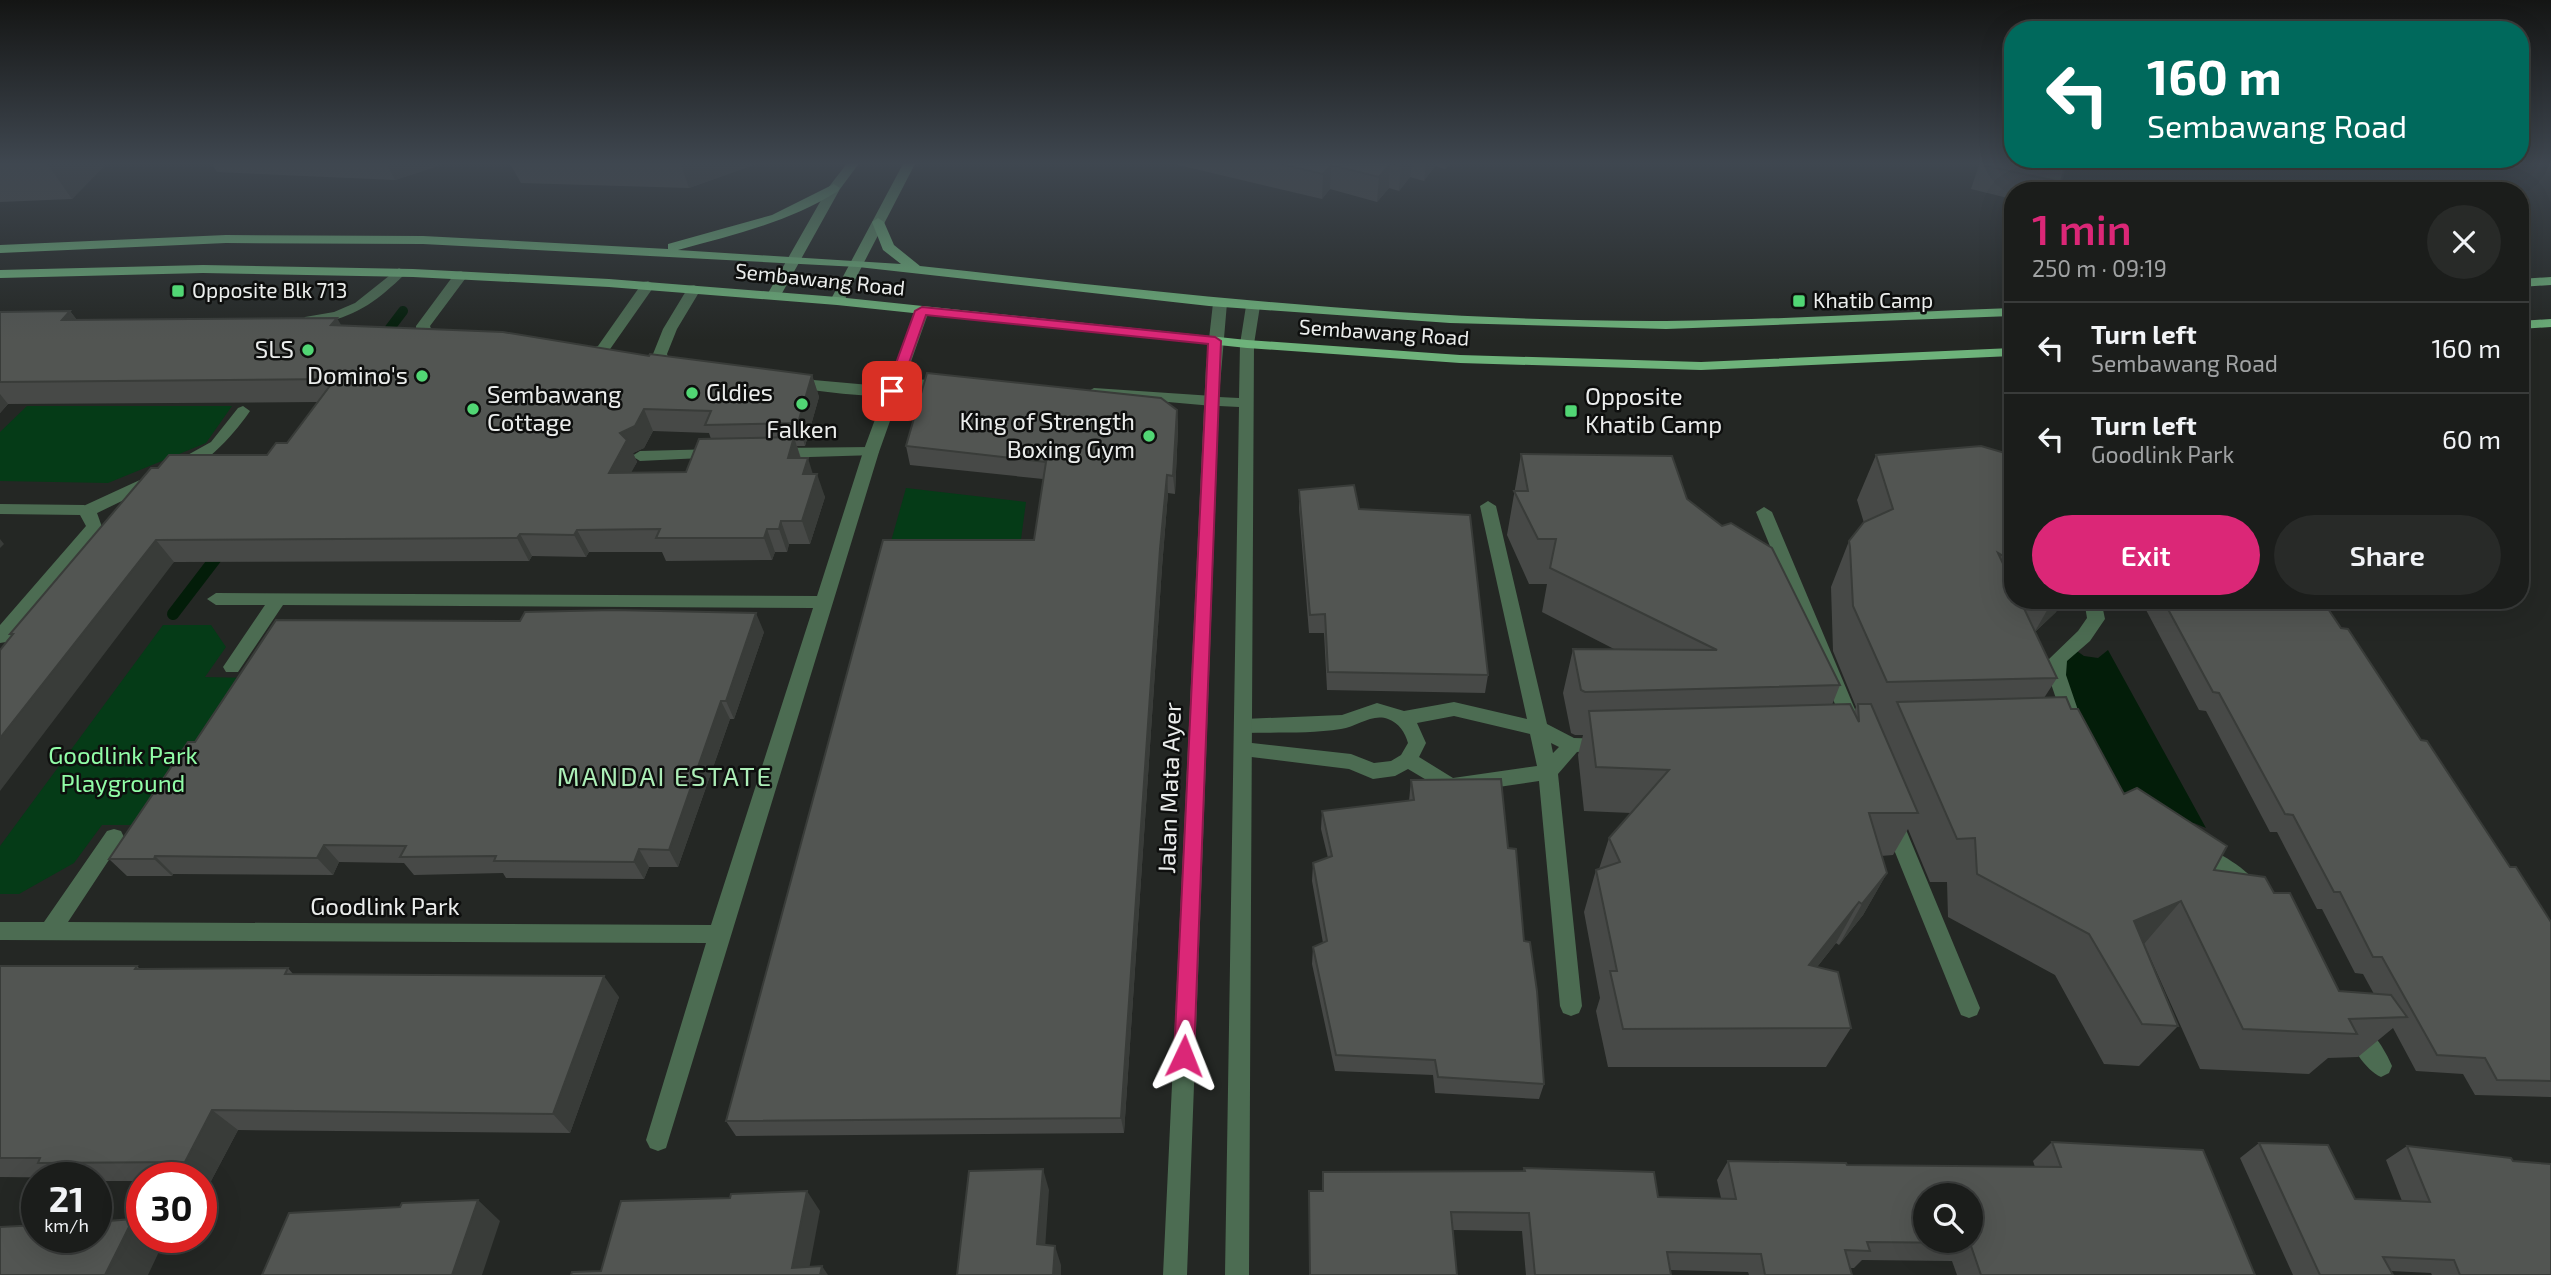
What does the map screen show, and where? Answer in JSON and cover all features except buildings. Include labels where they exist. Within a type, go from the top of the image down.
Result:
[{"type":"main road","points":[[656,251],[770,222]]},
{"type":"main road","points":[[774,295],[815,222]]},
{"type":"main road","points":[[837,301],[878,222]]},
{"type":"main road","points":[[878,222],[888,247],[916,269]]},
{"type":"main road","name":"Sembawang Road","points":[[0,248],[226,239],[397,240],[656,251],[858,263],[1253,306],[1450,318],[1666,325],[2004,312]]},
{"type":"main road","name":"Sembawang Road","points":[[0,274],[203,269],[399,272],[648,285],[837,301],[1247,345],[1460,359],[1701,366],[2004,352]]},
{"type":"main road","points":[[2529,282],[2551,281]]},
{"type":"main road","points":[[2529,324],[2551,323]]},
{"type":"street","points":[[291,323],[332,318],[364,306],[399,272]]},
{"type":"street","points":[[455,339],[428,335],[423,331],[423,326],[461,275]]},
{"type":"street","points":[[562,354],[590,355],[603,349],[648,285]]},
{"type":"street","points":[[686,369],[664,365],[660,354],[670,329],[694,289]]},
{"type":"street","name":"Jalan Mata Ayer","points":[[1175,1275],[1215,341],[1220,303]]},
{"type":"street","points":[[1237,1275],[1246,403],[1247,345],[1253,306]]},
{"type":"street","points":[[658,1140],[719,934],[871,452],[922,311]]},
{"type":"street","points":[[778,380],[869,391],[894,386],[962,385]]},
{"type":"street","points":[[1083,391],[1246,403]]},
{"type":"street","points":[[0,509],[67,509],[85,512],[198,458],[216,445],[243,411]]},
{"type":"street","points":[[762,453],[871,452]]},
{"type":"street","points":[[640,456],[735,454]]},
{"type":"street","points":[[1488,506],[1548,772],[1571,1006]]},
{"type":"street","points":[[0,637],[94,527],[85,512]]},
{"type":"street","points":[[1764,512],[1859,740]]},
{"type":"street","points":[[216,599],[825,601]]},
{"type":"street","points":[[232,667],[278,600]]},
{"type":"street","points":[[2074,736],[2057,675],[2058,659],[2084,636],[2095,619],[2093,609]]},
{"type":"street","points":[[1402,718],[1454,709],[1539,729],[1572,745],[1627,744]]},
{"type":"street","points":[[1243,726],[1346,722],[1363,712],[1383,711],[1402,718],[1412,728],[1417,743],[1408,760],[1395,768],[1373,771],[1338,760],[1243,749]]},
{"type":"street","points":[[1408,760],[1450,786],[1548,772],[1572,745]]},
{"type":"street","points":[[1884,801],[1969,1008]]},
{"type":"street","points":[[50,931],[114,837]]},
{"type":"street","points":[[2180,845],[2216,862],[2253,889],[2262,900]]},
{"type":"street","name":"Goodlink Park","points":[[0,931],[719,934]]},
{"type":"street","points":[[2341,1010],[2381,1066]]},
{"type":"green space","points":[[27,406],[232,406],[206,443],[108,483],[0,481],[0,432]]},
{"type":"green space","points":[[906,488],[1026,502],[1019,554],[888,552]]},
{"type":"green space","name":"Goodlink Park Playground","points":[[163,625],[211,625],[226,647],[205,677],[251,678],[151,825],[102,825],[74,863],[19,894],[0,894],[0,846]]},
{"type":"shaded area","points":[[2074,649],[2084,656],[2098,658],[2108,650],[2206,828],[2194,823],[2179,827],[2104,784],[2054,688],[2060,660]]},
{"type":"waterway","points":[[381,340],[403,311]]},
{"type":"waterway","points":[[173,614],[222,550]]},
{"type":"place","name":"Opposite Blk 713","points":[[178,291]]},
{"type":"place","name":"Khatib Camp","points":[[1799,301]]},
{"type":"place","name":"SLS","points":[[308,350]]},
{"type":"place","name":"Domino's","points":[[422,376]]},
{"type":"place","name":"Gldies","points":[[692,393]]},
{"type":"place","name":"Falken","points":[[802,404]]},
{"type":"place","name":"Sembawang Cottage","points":[[473,409]]},
{"type":"place","name":"Opposite Khatib Camp","points":[[1571,411]]},
{"type":"place","name":"King of Strength Boxing Gym","points":[[1149,436]]},
{"type":"district","name":"MANDAI ESTATE","points":[[665,777]]},
{"type":"route","points":[[892,391],[922,311],[1215,341],[1184,1056]]}]
